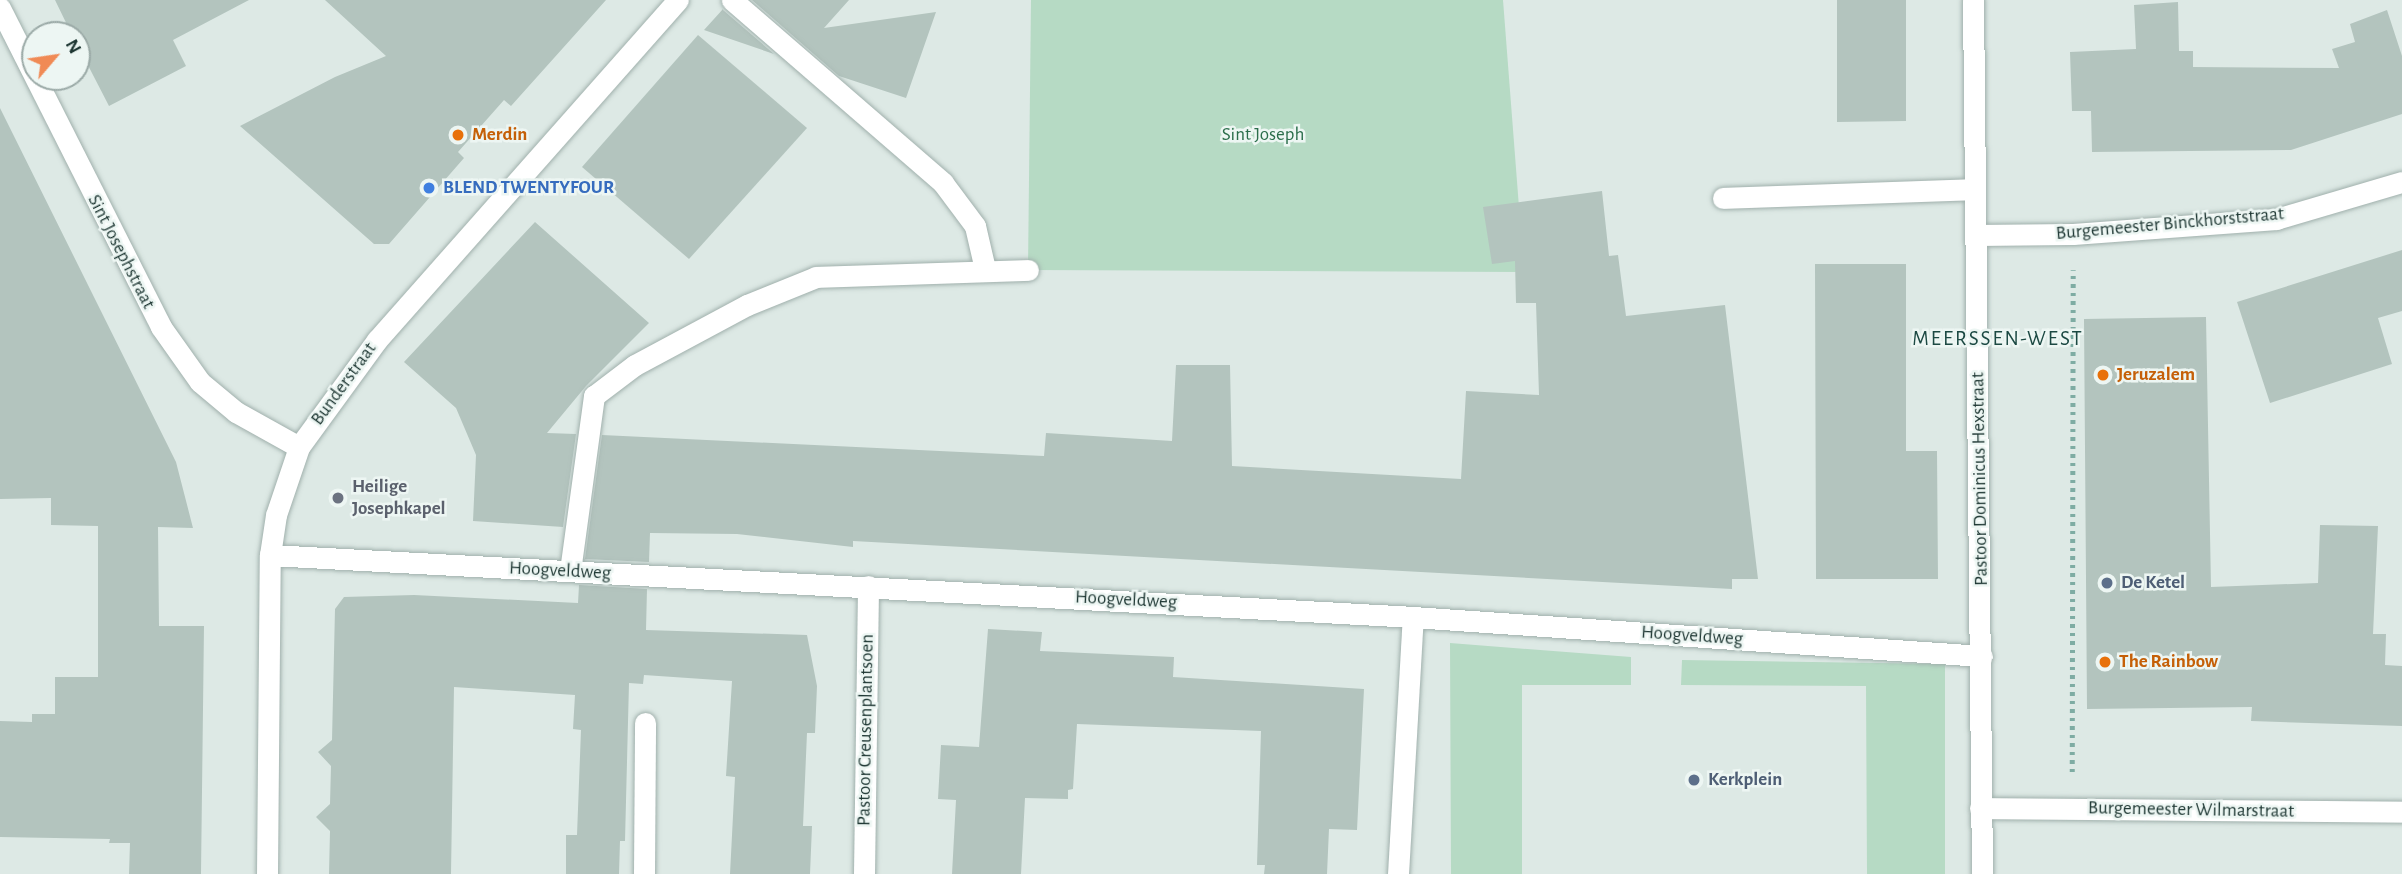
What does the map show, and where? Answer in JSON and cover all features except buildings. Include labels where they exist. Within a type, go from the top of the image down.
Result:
[{"type":"street","name":"Bunderstraat","points":[[267,874],[270,555],[276,515],[299,447],[377,340],[678,0]]},
{"type":"street","points":[[732,0],[943,183],[975,226],[985,269]]},
{"type":"street","name":"Pastoor Dominicus Hexstraat","points":[[1973,0],[1982,656],[1982,874]]},
{"type":"street","name":"Sint Josephstraat","points":[[0,9],[161,327],[200,382],[265,431],[299,447]]},
{"type":"street","name":"Burgemeester Binckhorststraat","points":[[1976,235],[2073,234],[2276,219],[2402,182]]},
{"type":"street","points":[[1723,198],[1975,189]]},
{"type":"street","points":[[570,571],[594,396],[635,365],[747,305],[816,277],[985,269],[1028,270]]},
{"type":"street","name":"Hoogveldweg","points":[[270,555],[1413,617],[1982,656]]},
{"type":"street","name":"Pastoor Creusenplantsoen","points":[[864,874],[868,586]]},
{"type":"street","points":[[1398,874],[1413,617]]},
{"type":"street","points":[[644,874],[645,723]]},
{"type":"street","name":"Burgemeester Wilmarstraat","points":[[1980,808],[2402,812]]},
{"type":"path","points":[[2071,809],[2073,234]]},
{"type":"green space","name":"Sint Joseph","points":[[1031,0],[1503,0],[1524,272],[1028,270]]},
{"type":"green space","points":[[1450,643],[1631,657],[1631,685],[1522,685],[1522,874],[1451,874]]},
{"type":"green space","points":[[1682,660],[1945,664],[1945,874],[1867,874],[1866,686],[1681,685]]},
{"type":"place","name":"Merdin","points":[[458,135]]},
{"type":"place","name":"BLEND TWENTYFOUR","points":[[429,188]]},
{"type":"place","name":"Jeruzalem","points":[[2103,375]]},
{"type":"place","name":"Heilige Josephkapel","points":[[338,498]]},
{"type":"place","name":"De Ketel","points":[[2107,583]]},
{"type":"place","name":"The Rainbow","points":[[2105,662]]},
{"type":"place","name":"Kerkplein","points":[[1694,780]]},
{"type":"district","name":"MEERSSEN-WEST","points":[[1998,339]]}]
